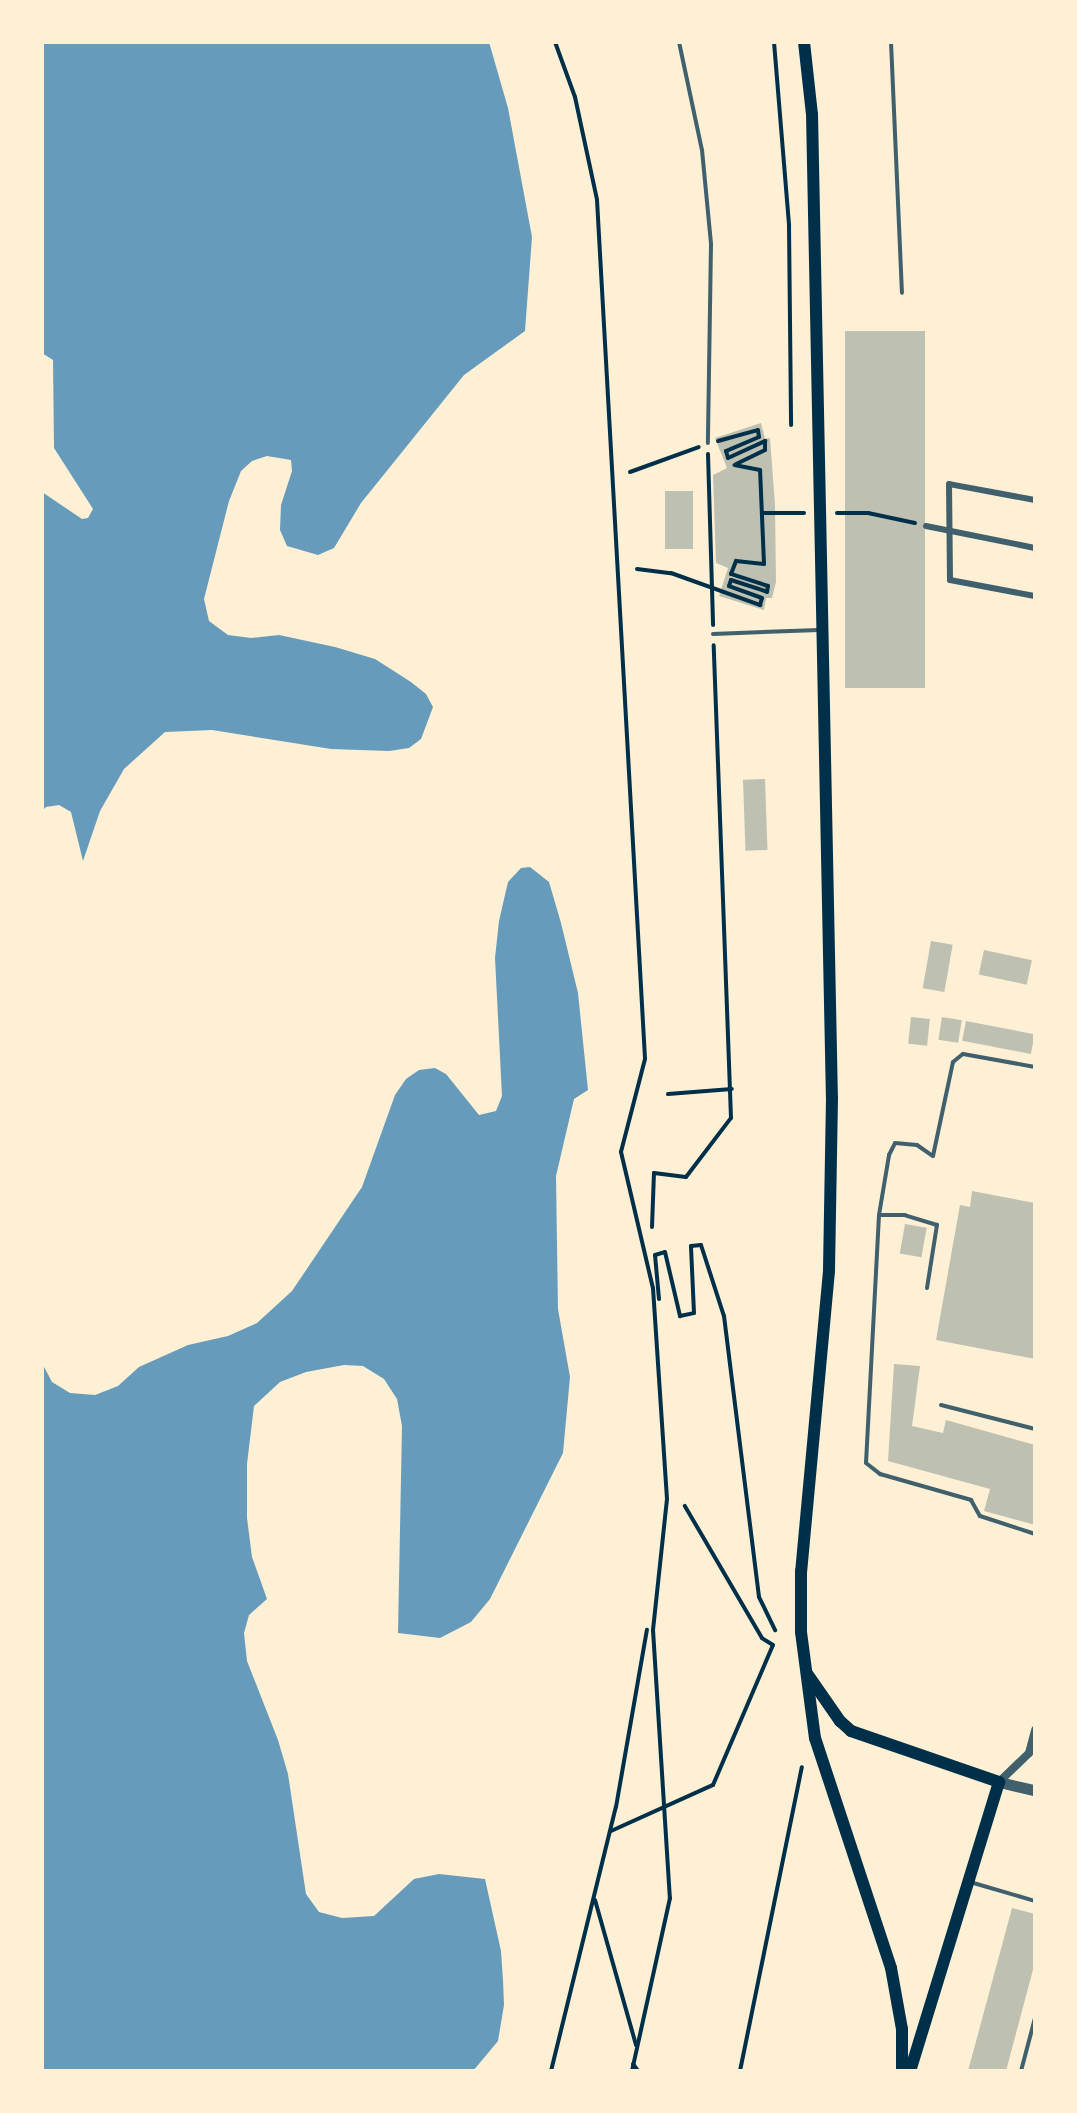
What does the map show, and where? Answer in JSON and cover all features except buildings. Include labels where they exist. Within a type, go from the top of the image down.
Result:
[{"type":"main road","points":[[804,42],[812,114],[832,1098],[829,1271],[801,1571],[801,1632],[815,1738],[891,1968],[902,2029],[902,2071]]},
{"type":"main road","points":[[806,1672],[840,1721],[851,1731],[999,1782],[910,2071]]},
{"type":"street","points":[[1035,500],[949,484],[950,580],[1035,596]]},
{"type":"street","points":[[926,526],[1035,548]]},
{"type":"street","points":[[999,1782],[1029,1753],[1035,1730]]},
{"type":"street","points":[[999,1782],[1035,1790]]},
{"type":"lane","points":[[679,42],[702,150],[711,244],[708,443]]},
{"type":"lane","points":[[891,42],[902,293]]},
{"type":"lane","points":[[713,634],[822,629]]},
{"type":"lane","points":[[1035,1067],[963,1054],[953,1062],[933,1156],[917,1145],[895,1143],[889,1155],[879,1215],[866,1463],[880,1474],[971,1500],[980,1516],[1035,1534]]},
{"type":"lane","points":[[879,1215],[905,1215],[937,1225],[927,1288]]},
{"type":"lane","points":[[941,1405],[1035,1429]]},
{"type":"lane","points":[[968,1881],[1035,1901]]},
{"type":"lane","points":[[1021,2071],[1035,2018]]},
{"type":"path","points":[[555,42],[575,97],[597,200],[612,425],[645,1059],[621,1152],[653,1288],[667,1499],[653,1630],[670,1898],[632,2071]]},
{"type":"path","points":[[774,42],[789,226],[791,425]]},
{"type":"path","points":[[630,472],[672,460],[708,443],[758,430],[759,437],[726,451],[728,458],[765,441],[765,450],[734,465],[760,470],[764,564],[736,561],[731,574],[768,586],[767,592],[731,580],[729,586],[762,598],[760,605],[671,573],[637,569]]},
{"type":"path","points":[[652,1227],[654,1173],[686,1177],[731,1118],[708,443]]},
{"type":"path","points":[[868,513],[926,526]]},
{"type":"path","points":[[668,1094],[732,1089]]},
{"type":"path","points":[[659,1299],[655,1255],[665,1252],[680,1316],[694,1313],[691,1246],[701,1245],[724,1316],[759,1597],[775,1630]]},
{"type":"path","points":[[610,1831],[713,1785],[773,1645],[762,1638],[685,1506]]},
{"type":"path","points":[[551,2071],[610,1831],[647,1630]]},
{"type":"path","points":[[740,2071],[802,1767]]},
{"type":"path","points":[[594,1897],[637,2047]]},
{"type":"path","points":[[633,2064],[638,2071]]},
{"type":"water","points":[[42,42],[489,42],[508,108],[532,237],[525,331],[464,375],[361,503],[334,548],[318,555],[287,546],[280,530],[281,505],[292,471],[291,460],[267,456],[252,461],[241,471],[229,501],[204,599],[209,621],[228,635],[251,638],[279,635],[335,647],[375,659],[411,682],[426,694],[433,707],[421,739],[409,748],[389,751],[331,749],[212,730],[165,732],[124,769],[100,811],[83,861],[71,812],[59,805],[46,807],[42,811],[42,492],[82,519],[88,518],[93,509],[54,448],[53,360],[42,353]]},
{"type":"water","points":[[530,867],[549,882],[561,923],[578,993],[588,1090],[574,1099],[556,1176],[558,1309],[570,1377],[563,1453],[490,1599],[471,1622],[440,1638],[398,1633],[402,1426],[397,1399],[384,1379],[363,1366],[344,1365],[306,1372],[280,1382],[254,1406],[247,1464],[247,1518],[252,1557],[267,1599],[249,1615],[244,1633],[247,1661],[288,1774],[306,1894],[319,1912],[342,1918],[374,1916],[414,1879],[439,1874],[485,1879],[501,1951],[504,2005],[498,2041],[473,2071],[42,2071],[42,1363],[52,1382],[70,1393],[95,1395],[118,1386],[139,1367],[188,1345],[228,1336],[257,1323],[292,1291],[362,1187],[395,1095],[406,1079],[419,1070],[435,1068],[446,1074],[479,1115],[496,1111],[502,1096],[495,958],[499,921],[508,882],[521,868]]}]
